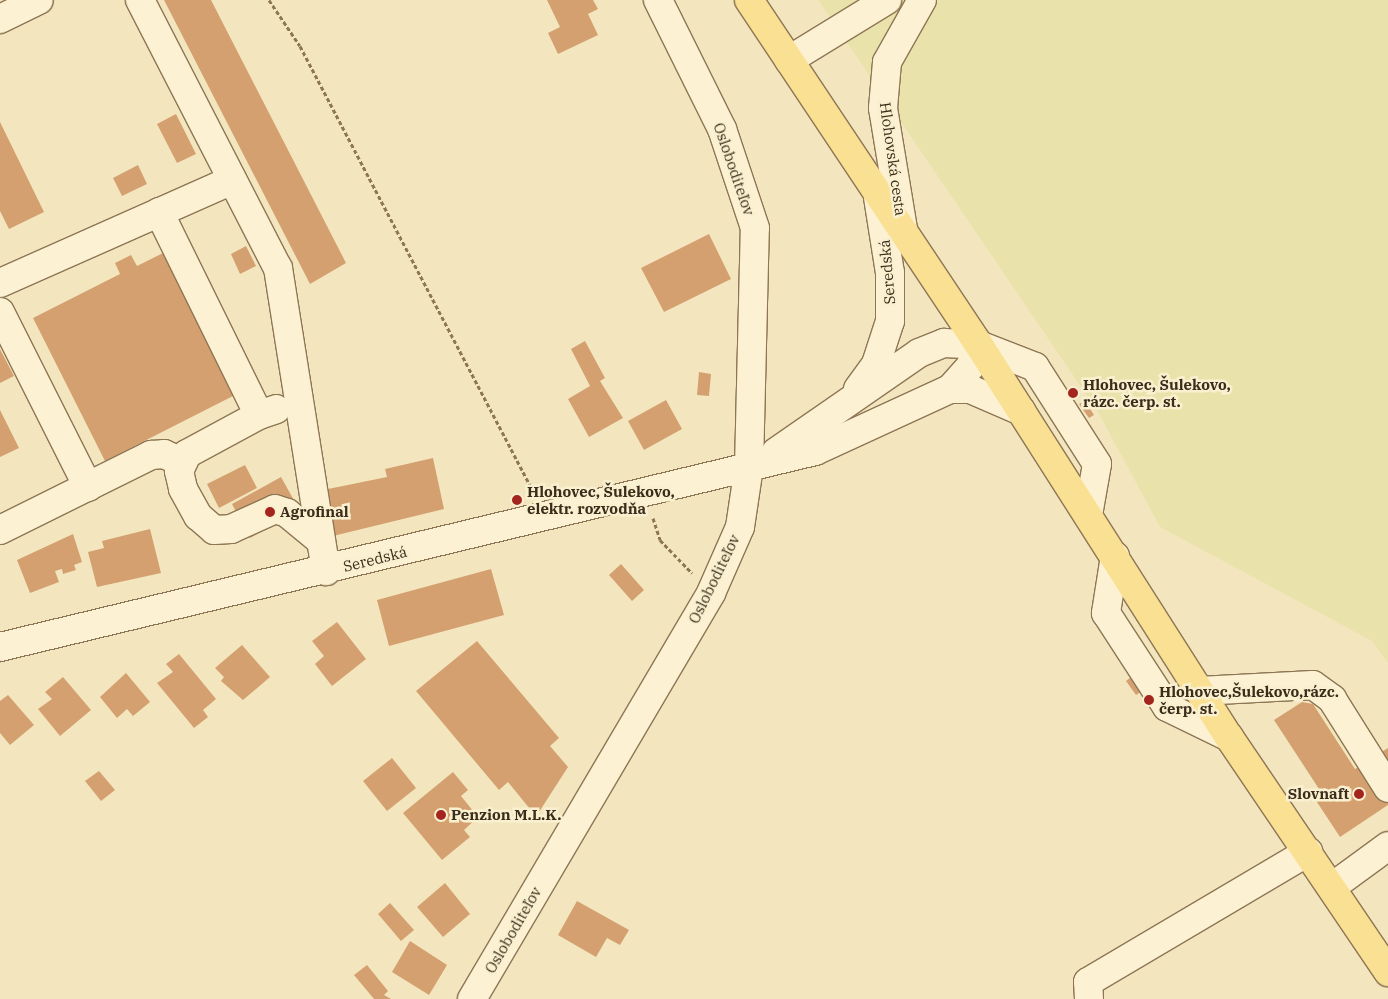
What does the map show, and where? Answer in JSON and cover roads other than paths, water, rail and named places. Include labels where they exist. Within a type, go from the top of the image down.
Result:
[{"type":"main road","points":[[749,0],[878,197],[979,345],[1229,737],[1388,972]]},
{"type":"street","points":[[0,19],[39,0]]},
{"type":"street","points":[[140,0],[282,281],[298,407],[326,571]]},
{"type":"street","name":"Osloboditeľov","points":[[472,999],[711,593],[740,527],[749,467],[755,228],[722,129],[658,0]]},
{"type":"street","points":[[789,60],[887,0]]},
{"type":"street","name":"Hlohovská cesta","points":[[905,237],[883,108],[887,62],[922,0]]},
{"type":"street","points":[[0,283],[232,180]]},
{"type":"street","name":"Seredská","points":[[830,418],[876,364],[890,321],[890,273],[878,197]]},
{"type":"street","points":[[159,212],[260,415]]},
{"type":"street","points":[[0,312],[88,487]]},
{"type":"street","name":"Seredská","points":[[749,467],[830,418],[931,347],[944,343],[979,345],[970,367],[950,390]]},
{"type":"street","points":[[979,345],[1035,367],[1097,464],[1088,515]]},
{"type":"street","name":"Seredská","points":[[0,647],[326,571],[749,467],[840,442],[950,390],[970,389],[1021,412]]},
{"type":"street","points":[[298,407],[260,415],[197,447],[181,462],[179,471],[183,489],[198,516],[214,530],[231,529],[275,509],[287,513],[321,540]]},
{"type":"street","points":[[0,530],[156,454],[181,462]]},
{"type":"street","points":[[1115,556],[1106,613],[1125,644],[1167,707],[1229,737]]},
{"type":"street","points":[[1200,691],[1313,685],[1332,700],[1388,788]]},
{"type":"street","points":[[1332,887],[1388,846]]},
{"type":"street","points":[[1090,999],[1088,982],[1308,852]]},
{"type":"place","name":"Hlohovec, Šulekovo, rázc. čerp. st.","points":[[1073,393]]},
{"type":"place","name":"Hlohovec, Šulekovo, elektr. rozvodňa","points":[[517,500]]},
{"type":"place","name":"Agrofinal","points":[[270,512]]},
{"type":"place","name":"Hlohovec,Šulekovo,rázc. čerp. st.","points":[[1149,700]]},
{"type":"place","name":"Slovnaft","points":[[1359,794]]},
{"type":"place","name":"Penzion M.L.K.","points":[[441,815]]}]
